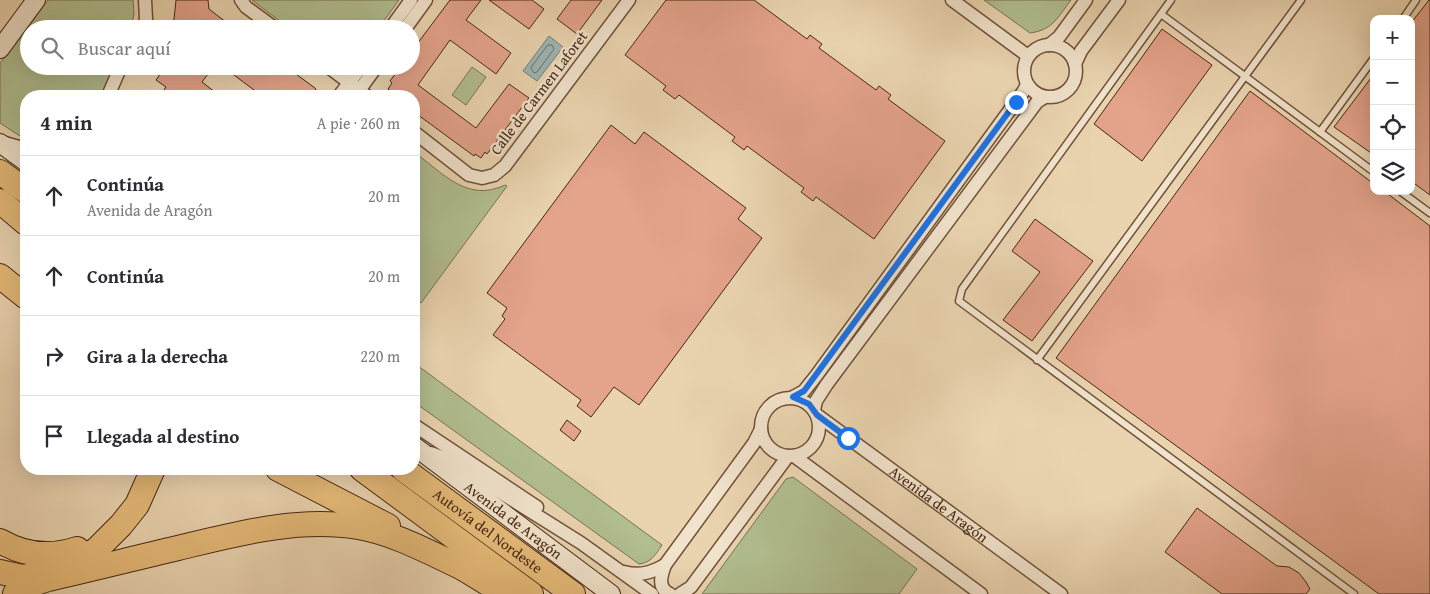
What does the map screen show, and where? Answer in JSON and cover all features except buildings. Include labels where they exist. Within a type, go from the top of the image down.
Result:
[{"type":"highway","points":[[0,172],[20,187]]},
{"type":"highway","points":[[0,200],[20,215]]},
{"type":"highway","points":[[0,200],[20,218]]},
{"type":"highway","points":[[0,276],[20,292]]},
{"type":"highway","points":[[0,541],[23,551],[38,554],[63,554],[79,548],[98,538],[118,521],[149,475]]},
{"type":"highway","points":[[0,572],[22,577],[44,572],[67,564],[96,550],[122,526],[137,505],[150,475]]},
{"type":"highway","points":[[290,475],[471,572],[505,594]]},
{"type":"highway","name":"Autovía del Nordeste","points":[[370,475],[531,594]]},
{"type":"highway","name":"Autovía del Nordeste","points":[[411,475],[573,594]]},
{"type":"highway","points":[[15,594],[30,585],[48,579],[222,537],[266,529],[312,524],[358,527],[393,536],[471,572]]},
{"type":"street","points":[[21,20],[36,0]]},
{"type":"street","points":[[139,0],[139,20]]},
{"type":"street","points":[[145,0],[146,20]]},
{"type":"street","points":[[241,0],[264,20]]},
{"type":"street","points":[[397,20],[411,0]]},
{"type":"street","points":[[412,20],[426,0]]},
{"type":"street","name":"Calle de Carmen Laforet","points":[[420,137],[469,174],[482,178],[494,175],[506,166],[629,0]]},
{"type":"street","points":[[952,0],[1028,56]]},
{"type":"street","points":[[1049,45],[1058,46],[1071,56],[1075,64],[1076,73],[1074,82],[1069,89],[1062,95],[1054,98],[1045,98],[1031,91],[1023,70],[1028,56],[1034,50],[1049,45],[1059,37],[1086,0]]},
{"type":"street","points":[[1075,64],[1081,51],[1119,0]]},
{"type":"street","points":[[0,49],[20,22]]},
{"type":"street","points":[[111,90],[117,75]]},
{"type":"street","points":[[119,90],[125,75]]},
{"type":"street","points":[[338,75],[356,90]]},
{"type":"street","points":[[357,90],[360,75]]},
{"type":"street","points":[[358,90],[370,75]]},
{"type":"street","points":[[670,594],[662,588],[660,583],[665,565],[754,443],[764,412],[769,405],[804,391],[1024,92],[1027,84]]},
{"type":"street","points":[[760,429],[763,439],[769,448],[778,454],[791,456],[802,453],[810,448],[816,441],[819,433],[816,401],[827,384],[1037,102],[1045,98]]},
{"type":"street","points":[[0,142],[20,148]]},
{"type":"street","points":[[0,142],[20,157]]},
{"type":"street","points":[[793,397],[809,404],[816,412]]},
{"type":"street","name":"Avenida de Aragón","points":[[816,412],[1061,594]]},
{"type":"street","name":"Avenida de Aragón","points":[[420,429],[540,509],[581,543]]},
{"type":"street","points":[[420,448],[447,459],[581,543],[652,594]]},
{"type":"street","name":"Avenida de Aragón","points":[[420,451],[611,594]]},
{"type":"street","points":[[687,592],[791,456]]},
{"type":"street","points":[[791,456],[981,594]]},
{"type":"street","points":[[622,571],[635,575],[650,573],[665,565]]},
{"type":"lane","points":[[1171,0],[962,289],[959,301],[1354,594]]},
{"type":"lane","points":[[1037,360],[1301,0]]},
{"type":"lane","points":[[1405,15],[1416,0]]},
{"type":"lane","points":[[1161,14],[1370,169]]},
{"type":"lane","points":[[1320,132],[1373,60]]},
{"type":"lane","points":[[1405,195],[1430,213]]},
{"type":"green space","points":[[48,0],[133,0],[133,20],[33,20]]},
{"type":"green space","points":[[252,0],[399,0],[385,20],[278,20]]},
{"type":"green space","points":[[984,0],[1071,0],[1050,26],[1030,33]]},
{"type":"green space","points":[[20,37],[20,75],[112,75],[105,90],[20,90],[20,136],[0,123],[0,63]]},
{"type":"green space","points":[[472,67],[486,77],[466,105],[452,95]]},
{"type":"green space","points":[[420,156],[456,183],[467,188],[491,190],[507,186],[421,303]]},
{"type":"green space","points":[[420,367],[662,545],[650,560],[639,564],[420,406]]},
{"type":"green space","points":[[793,477],[917,569],[899,594],[702,594],[786,479]]},
{"type":"water","points":[[549,36],[563,47],[537,81],[523,71]]},
{"type":"route","points":[[848,438],[817,415],[809,404],[793,397],[804,391],[1016,102]]}]
